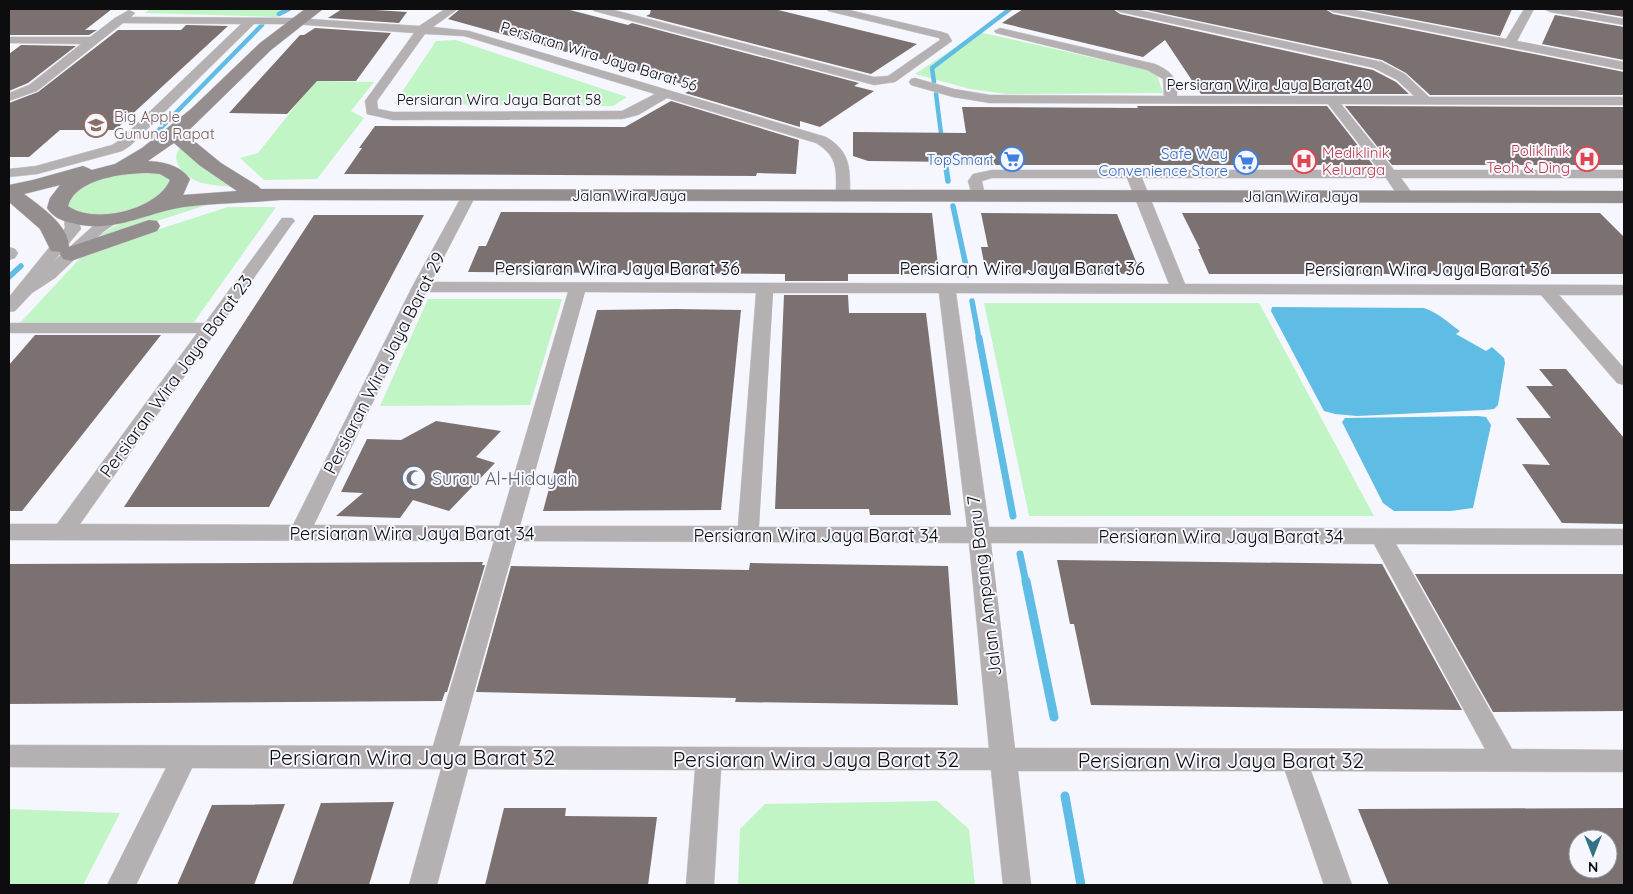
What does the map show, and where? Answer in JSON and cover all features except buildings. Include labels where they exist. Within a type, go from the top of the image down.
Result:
[{"type":"street","points":[[9,97],[33,88],[134,9]]},
{"type":"street","points":[[9,307],[26,289],[49,275],[65,250],[73,229],[72,218],[62,214],[57,208],[57,201],[63,193],[73,185],[88,178],[121,169],[172,141],[192,118],[293,21],[315,9]]},
{"type":"street","name":"Persiaran Wira Jaya Barat 58","points":[[452,9],[423,29],[371,101],[372,111],[393,116],[622,115],[634,112],[666,94]]},
{"type":"street","points":[[598,9],[865,79],[883,81],[891,79],[946,41],[944,36],[832,9]]},
{"type":"street","points":[[1120,9],[1378,65],[1401,77],[1426,101]]},
{"type":"street","points":[[1333,9],[1624,66]]},
{"type":"street","points":[[1510,43],[1529,9]]},
{"type":"street","points":[[1550,9],[1624,22]]},
{"type":"street","name":"Persiaran Wira Jaya Barat 56","points":[[119,20],[293,21],[466,33],[821,140],[831,145],[838,152],[841,160],[843,196]]},
{"type":"street","points":[[11,189],[37,170],[117,148],[251,21]]},
{"type":"street","points":[[1000,31],[1157,69],[1169,78],[1172,84],[1170,100]]},
{"type":"street","points":[[9,40],[93,41]]},
{"type":"street","name":"Persiaran Wira Jaya Barat 40","points":[[915,82],[953,94],[990,99],[1624,101]]},
{"type":"street","points":[[1332,101],[1408,197]]},
{"type":"street","points":[[156,206],[174,194],[179,187],[166,158],[172,141]]},
{"type":"street","points":[[11,189],[69,177],[172,141],[196,154],[248,193]]},
{"type":"street","name":"Jalan Wira Jaya","points":[[121,169],[138,167],[173,174],[193,187],[248,193],[280,194],[1624,197]]},
{"type":"street","name":"Jalan Wira Jaya","points":[[978,196],[975,181],[978,177],[992,174],[1624,174]]},
{"type":"street","points":[[1133,175],[1179,289]]},
{"type":"street","points":[[11,189],[73,185]]},
{"type":"street","points":[[11,189],[57,201]]},
{"type":"street","points":[[11,189],[48,223],[65,250]]},
{"type":"street","points":[[65,250],[248,193]]},
{"type":"street","name":"Jalan Wira Jaya","points":[[72,218],[86,220],[114,219],[182,200],[248,193]]},
{"type":"street","name":"Persiaran Wira Jaya Barat 29","points":[[300,532],[420,287],[470,195]]},
{"type":"street","points":[[65,250],[114,219]]},
{"type":"street","name":"Persiaran Wira Jaya Barat 23","points":[[64,531],[287,221]]},
{"type":"street","name":"Persiaran Wira Jaya Barat 36","points":[[420,287],[1624,290]]},
{"type":"street","points":[[423,885],[450,757],[507,533],[578,288]]},
{"type":"street","points":[[748,535],[765,288]]},
{"type":"street","name":"Jalan Ampang Baru 7","points":[[947,288],[979,535],[1017,885]]},
{"type":"street","points":[[1546,290],[1624,379]]},
{"type":"street","points":[[9,328],[210,328]]},
{"type":"street","name":"Persiaran Wira Jaya Barat 34","points":[[9,532],[1624,537]]},
{"type":"street","points":[[1381,536],[1505,761]]},
{"type":"street","name":"Persiaran Wira Jaya Barat 32","points":[[9,756],[1624,761]]},
{"type":"street","points":[[121,885],[185,756]]},
{"type":"street","points":[[700,885],[709,758]]},
{"type":"street","points":[[1294,760],[1338,885]]},
{"type":"green space","points":[[150,9],[291,9],[277,17],[145,13]]},
{"type":"green space","points":[[979,32],[1156,72],[1163,93],[1007,94],[970,89],[915,74]]},
{"type":"green space","points":[[456,40],[627,97],[613,106],[394,104],[436,41]]},
{"type":"green space","points":[[315,81],[374,82],[351,111],[364,118],[317,179],[264,180],[240,158],[258,153]]},
{"type":"green space","points":[[181,147],[238,187],[206,184],[190,178],[181,169],[176,158],[177,152]]},
{"type":"green space","points":[[142,170],[167,175],[174,183],[143,208],[94,216],[71,209],[68,205],[68,200],[77,190],[95,180]]},
{"type":"green space","points":[[219,201],[89,243],[117,225],[151,212],[183,205]]},
{"type":"green space","points":[[228,207],[276,207],[192,325],[18,325],[85,253]]},
{"type":"green space","points":[[428,299],[562,299],[530,405],[380,406]]},
{"type":"green space","points":[[984,303],[1259,303],[1374,516],[1029,516]]},
{"type":"green space","points":[[937,801],[969,829],[975,885],[738,885],[740,829],[765,804]]},
{"type":"green space","points":[[9,809],[120,813],[83,885],[9,885]]},
{"type":"water","points":[[1272,307],[1424,308],[1430,310],[1460,331],[1456,334],[1486,351],[1492,347],[1504,358],[1505,363],[1498,405],[1494,409],[1485,410],[1357,416],[1324,411],[1271,311]]},
{"type":"water","points":[[1486,417],[1491,425],[1473,508],[1451,511],[1394,511],[1383,503],[1342,422],[1345,418]]},
{"type":"waterway","points":[[279,14],[289,9]]},
{"type":"waterway","points":[[934,82],[932,68],[1010,9]]},
{"type":"waterway","points":[[153,136],[262,25]]},
{"type":"waterway","points":[[936,94],[942,141]]},
{"type":"waterway","points":[[944,154],[948,181]]},
{"type":"waterway","points":[[953,206],[968,275]]},
{"type":"waterway","points":[[9,277],[21,266]]},
{"type":"waterway","points":[[972,301],[979,339]]},
{"type":"waterway","points":[[979,338],[1013,516]]},
{"type":"waterway","points":[[1020,554],[1026,583]]},
{"type":"waterway","points":[[1026,581],[1054,717]]},
{"type":"waterway","points":[[1065,796],[1081,885]]},
{"type":"place","name":"Big Apple Gunung Rapat","points":[[96,125]]},
{"type":"place","name":"TopSmart","points":[[1012,159]]},
{"type":"place","name":"Poliklinik Teoh & Ding","points":[[1587,159]]},
{"type":"place","name":"Mediklinik Keluarga","points":[[1304,161]]},
{"type":"place","name":"Safe Way Convenience Store","points":[[1246,162]]},
{"type":"place","name":"Surau Al-Hidayah","points":[[414,478]]}]
